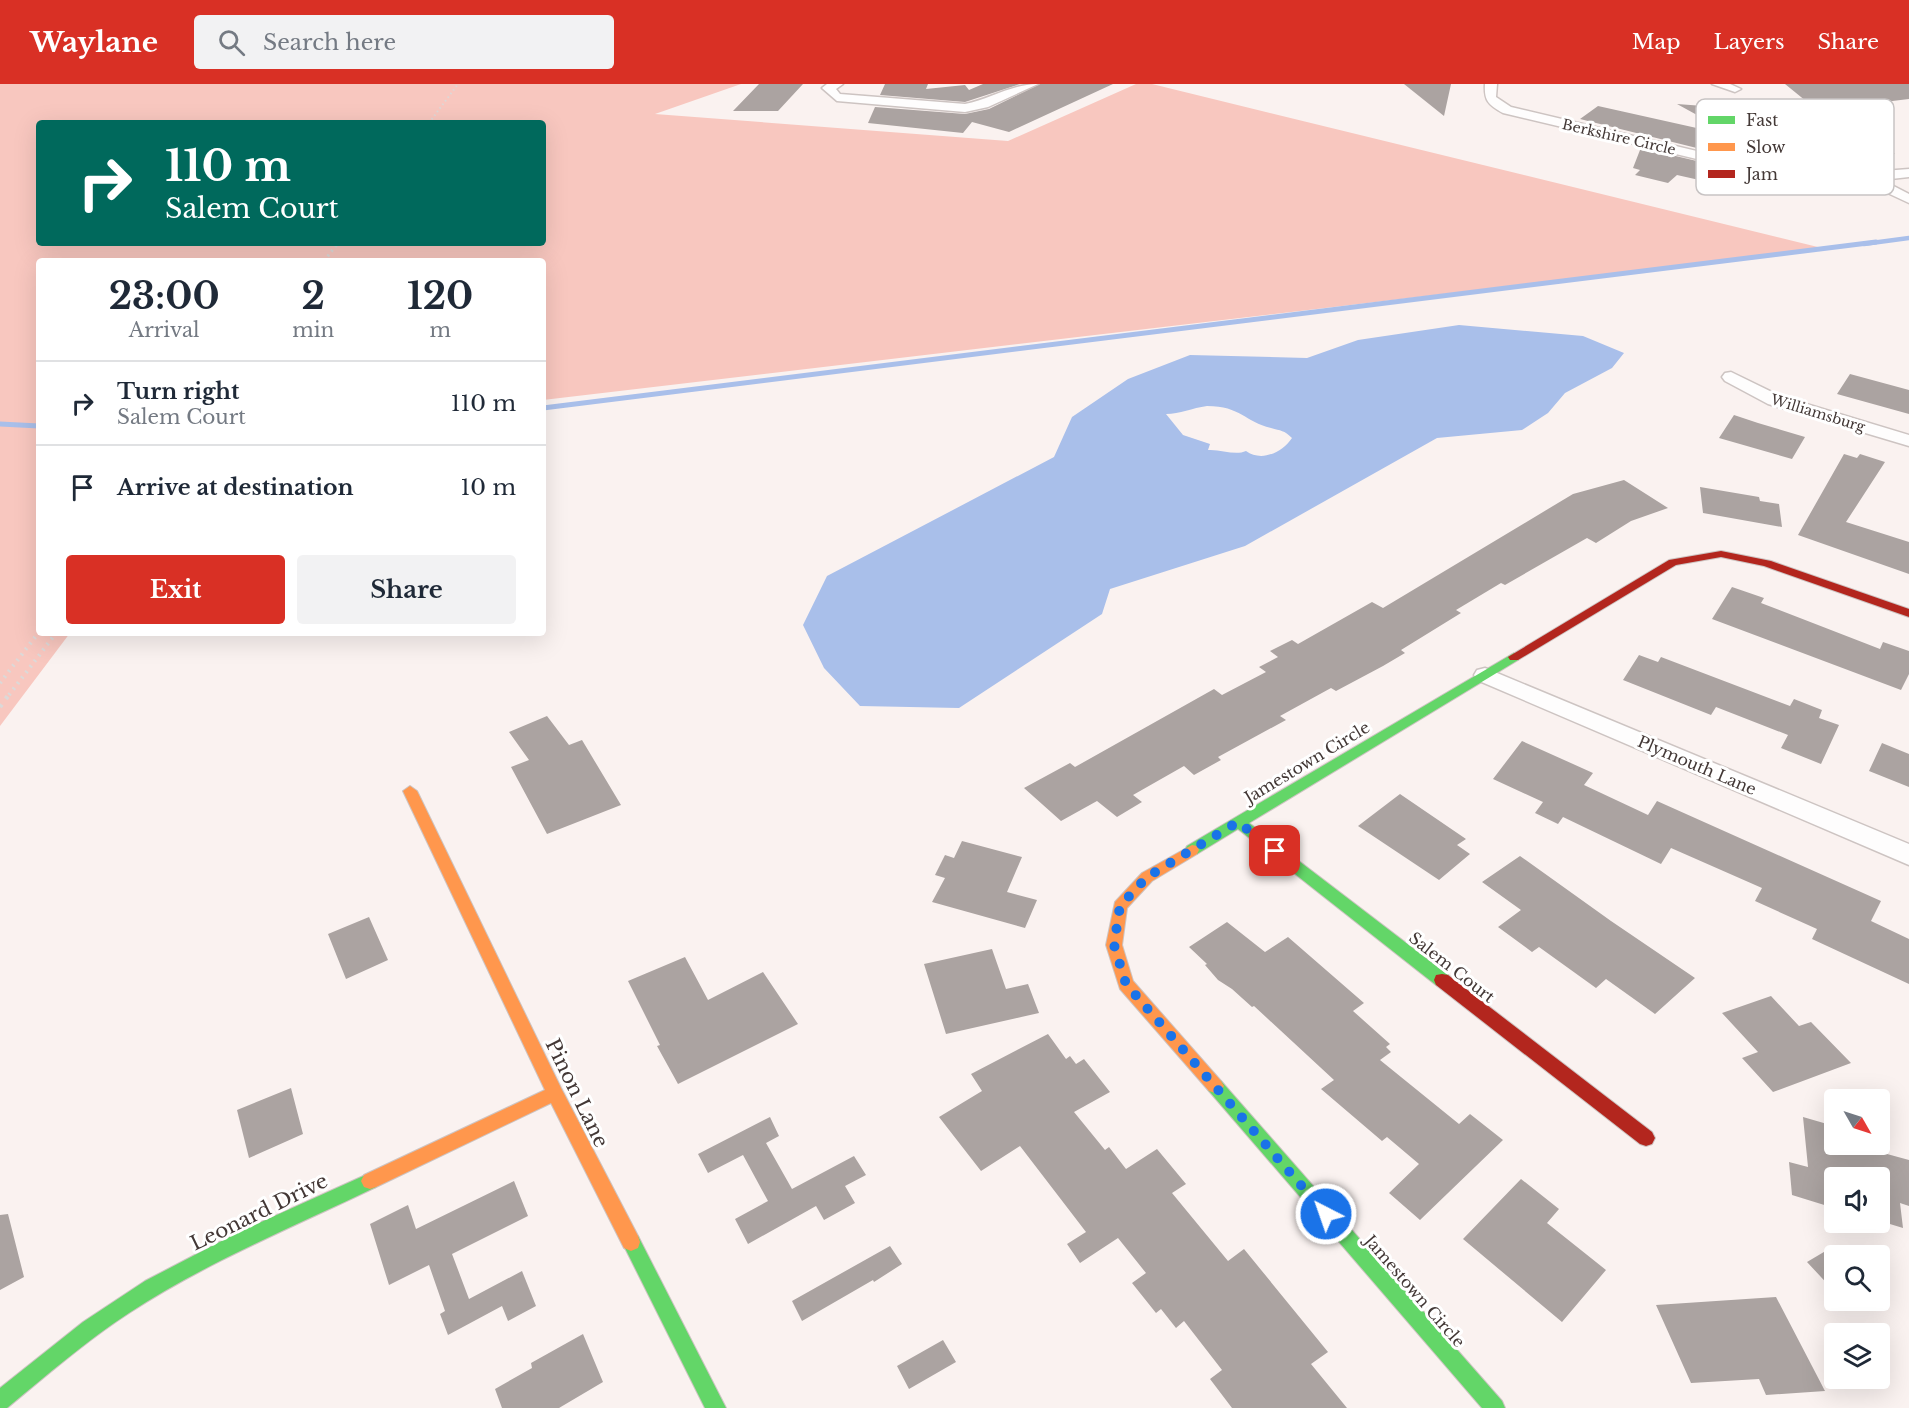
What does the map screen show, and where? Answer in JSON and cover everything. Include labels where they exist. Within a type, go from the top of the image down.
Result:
[{"type":"street","points":[[837,84],[828,88],[837,97],[965,108],[984,104],[1032,84]]},
{"type":"street","name":"Berkshire Circle","points":[[1491,84],[1490,98],[1495,104],[1521,114],[1696,155]]},
{"type":"street","points":[[1718,84],[1735,89]]},
{"type":"street","name":"Berkshire Circle","points":[[1894,175],[1909,173]]},
{"type":"street","points":[[1894,192],[1909,199]]},
{"type":"street","name":"Williamsburg","points":[[1731,377],[1774,400],[1909,441]]},
{"type":"street","name":"Jamestown Circle","points":[[1495,1408],[1126,984],[1114,945],[1120,906],[1147,877],[1673,562],[1721,554],[1767,563],[1909,613]]},
{"type":"street","name":"Plymouth Lane","points":[[1485,675],[1909,855]]},
{"type":"street","name":"Pinon Lane","points":[[410,792],[555,1093],[716,1408]]},
{"type":"street","name":"Salem Court","points":[[1238,822],[1646,1138]]},
{"type":"street","name":"Leonard Drive","points":[[0,1401],[52,1357],[114,1312],[194,1265],[555,1093]]},
{"type":"shaded area","points":[[0,84],[741,84],[655,114],[1008,141],[1136,84],[1152,84],[1826,249],[546,400],[546,258],[36,258],[36,636],[68,636],[0,726]]},
{"type":"water","points":[[1459,325],[1583,336],[1624,353],[1612,368],[1565,393],[1548,413],[1522,430],[1437,438],[1245,546],[1110,589],[1102,614],[959,708],[860,706],[824,668],[803,625],[827,576],[1054,457],[1072,417],[1128,379],[1190,355],[1307,358],[1358,340]],"holes":[[[1207,406],[1235,411],[1262,425],[1287,433],[1292,438],[1283,448],[1265,456],[1246,451],[1237,453],[1208,450],[1210,444],[1183,435],[1166,414]]]},
{"type":"building","points":[[759,84],[803,84],[778,111],[733,111]]},
{"type":"building","points":[[885,84],[928,84],[926,89],[965,85],[969,90],[983,84],[1020,84],[965,102],[880,95]]},
{"type":"building","points":[[1040,84],[1113,84],[1009,132],[972,122],[963,133],[868,123],[875,107],[965,114],[989,109]]},
{"type":"building","points":[[1404,84],[1451,84],[1444,116]]},
{"type":"building","points":[[1785,84],[1909,84],[1909,99],[1803,99]]},
{"type":"building","points":[[1677,104],[1696,105],[1696,114]]},
{"type":"building","points":[[1598,106],[1696,128],[1696,148],[1580,119]]},
{"type":"building","points":[[1633,146],[1696,161],[1696,179],[1677,175],[1668,183],[1635,175],[1640,170],[1633,168],[1640,150]]},
{"type":"building","points":[[1850,374],[1909,390],[1909,414],[1837,394]]},
{"type":"building","points":[[1734,415],[1805,437],[1792,459],[1719,438]]},
{"type":"building","points":[[1844,454],[1857,458],[1860,454],[1885,462],[1846,522],[1909,542],[1909,574],[1798,535]]},
{"type":"building","points":[[1624,480],[1668,508],[1631,521],[1596,543],[1587,538],[1505,585],[1501,583],[1456,610],[1461,613],[1401,650],[1405,653],[1336,691],[1331,688],[1280,716],[1286,720],[1218,757],[1221,760],[1194,775],[1184,766],[1133,795],[1142,802],[1117,817],[1097,801],[1061,821],[1024,788],[1070,763],[1075,767],[1214,689],[1222,695],[1266,672],[1259,667],[1278,657],[1270,651],[1292,640],[1298,644],[1372,602],[1383,608],[1573,494]]},
{"type":"building","points":[[1700,487],[1759,497],[1760,501],[1779,504],[1782,527],[1703,513]]},
{"type":"building","points":[[1732,587],[1764,598],[1761,603],[1880,649],[1883,642],[1909,651],[1909,674],[1901,690],[1712,619]]},
{"type":"building","points":[[1639,655],[1658,662],[1661,657],[1790,706],[1794,699],[1822,710],[1819,718],[1839,725],[1821,764],[1781,748],[1788,735],[1716,707],[1711,715],[1623,680]]},
{"type":"building","points":[[547,716],[569,745],[582,740],[621,805],[547,834],[511,767],[529,760],[509,732]]},
{"type":"building","points":[[1522,741],[1593,773],[1584,785],[1648,815],[1657,801],[1881,901],[1871,921],[1909,939],[1909,984],[1812,939],[1817,929],[1755,901],[1762,888],[1671,848],[1661,864],[1563,817],[1558,824],[1535,813],[1543,802],[1493,779]]},
{"type":"building","points":[[1882,743],[1909,754],[1909,787],[1869,771]]},
{"type":"building","points":[[1400,794],[1466,839],[1457,845],[1470,854],[1439,880],[1358,826]]},
{"type":"building","points":[[962,841],[1022,857],[1007,892],[1037,900],[1025,928],[932,902],[945,878],[935,875],[945,855],[954,858]]},
{"type":"building","points":[[1520,856],[1695,978],[1655,1014],[1606,979],[1596,988],[1539,947],[1532,952],[1498,927],[1521,910],[1482,882]]},
{"type":"building","points":[[369,917],[388,960],[346,979],[328,934]]},
{"type":"building","points":[[1227,922],[1265,952],[1288,937],[1364,1003],[1353,1011],[1390,1044],[1386,1047],[1391,1052],[1380,1060],[1459,1124],[1470,1114],[1503,1140],[1420,1220],[1389,1193],[1419,1164],[1387,1137],[1382,1141],[1321,1089],[1334,1080],[1254,1006],[1252,1007],[1218,980],[1205,965],[1207,964],[1189,947]]},
{"type":"building","points":[[992,949],[1006,989],[1028,984],[1039,1013],[946,1034],[924,964]]},
{"type":"building","points":[[685,957],[708,1000],[763,972],[798,1024],[678,1084],[657,1046],[660,1045],[628,981]]},
{"type":"building","points":[[1771,996],[1799,1026],[1811,1022],[1851,1063],[1773,1092],[1742,1058],[1758,1052],[1722,1013]]},
{"type":"building","points":[[1048,1034],[1066,1059],[1070,1056],[1076,1064],[1084,1059],[1110,1092],[1074,1112],[1105,1150],[1109,1147],[1126,1169],[1157,1149],[1186,1184],[1172,1193],[1228,1261],[1244,1249],[1328,1352],[1311,1364],[1347,1408],[1232,1408],[1210,1379],[1222,1370],[1184,1321],[1176,1328],[1161,1309],[1156,1313],[1132,1283],[1146,1273],[1118,1238],[1080,1263],[1067,1244],[1086,1232],[1020,1146],[981,1171],[939,1117],[982,1091],[971,1074]]},
{"type":"building","points":[[291,1088],[303,1134],[249,1158],[237,1110]]},
{"type":"building","points":[[770,1117],[779,1136],[766,1143],[792,1189],[854,1156],[866,1175],[845,1186],[855,1203],[824,1220],[816,1206],[748,1244],[735,1219],[768,1201],[743,1155],[708,1173],[698,1154]]},
{"type":"building","points":[[1803,1117],[1824,1123],[1824,1155],[1890,1155],[1909,1160],[1909,1206],[1900,1203],[1903,1228],[1890,1224],[1890,1167],[1824,1167],[1824,1205],[1792,1195],[1789,1162],[1808,1167]]},
{"type":"building","points":[[1521,1179],[1559,1209],[1547,1223],[1606,1270],[1562,1322],[1463,1239]]},
{"type":"building","points":[[514,1181],[528,1216],[452,1254],[469,1299],[522,1271],[536,1306],[508,1321],[502,1306],[448,1335],[440,1314],[445,1311],[429,1265],[389,1285],[370,1224],[408,1205],[416,1229]]},
{"type":"building","points":[[8,1214],[24,1277],[0,1290],[0,1215]]},
{"type":"building","points":[[890,1246],[902,1264],[802,1321],[792,1301]]},
{"type":"building","points":[[1824,1252],[1824,1280],[1807,1262]]},
{"type":"building","points":[[1776,1297],[1825,1391],[1766,1395],[1759,1379],[1691,1383],[1656,1305]]},
{"type":"building","points":[[583,1334],[603,1382],[559,1408],[502,1408],[495,1389],[532,1368],[531,1363]]},
{"type":"building","points":[[943,1340],[956,1362],[909,1389],[897,1366]]},
{"type":"waterway","points":[[1864,244],[1909,238]]},
{"type":"waterway","points":[[546,408],[1876,242]]},
{"type":"waterway","points":[[0,424],[36,426]]},
{"type":"railway","points":[[431,120],[458,84]]},
{"type":"railway","points":[[326,258],[336,246]]},
{"type":"railway","points":[[0,683],[36,636]]},
{"type":"railway","points":[[9,695],[54,636]]},
{"type":"railway","points":[[0,707],[10,693]]},
{"type":"traffic: fast","points":[[1192,850],[1514,657]]},
{"type":"traffic: fast","points":[[1238,822],[1442,980]]},
{"type":"traffic: fast","points":[[1215,1086],[1495,1408]]},
{"type":"traffic: fast","points":[[0,1401],[90,1328],[151,1288],[212,1255],[370,1181]]},
{"type":"traffic: fast","points":[[631,1242],[716,1408]]},
{"type":"traffic: slow","points":[[410,791],[555,1093],[631,1242]]},
{"type":"traffic: slow","points":[[1192,850],[1147,877],[1120,906],[1114,945],[1126,984],[1215,1086]]},
{"type":"traffic: slow","points":[[370,1181],[555,1093]]},
{"type":"traffic: jam","points":[[1514,657],[1673,562],[1721,554],[1767,563],[1909,613]]},
{"type":"traffic: jam","points":[[1442,980],[1646,1138]]},
{"type":"route","points":[[1275,851],[1238,822],[1147,877],[1120,906],[1114,945],[1126,984],[1326,1214]]}]
